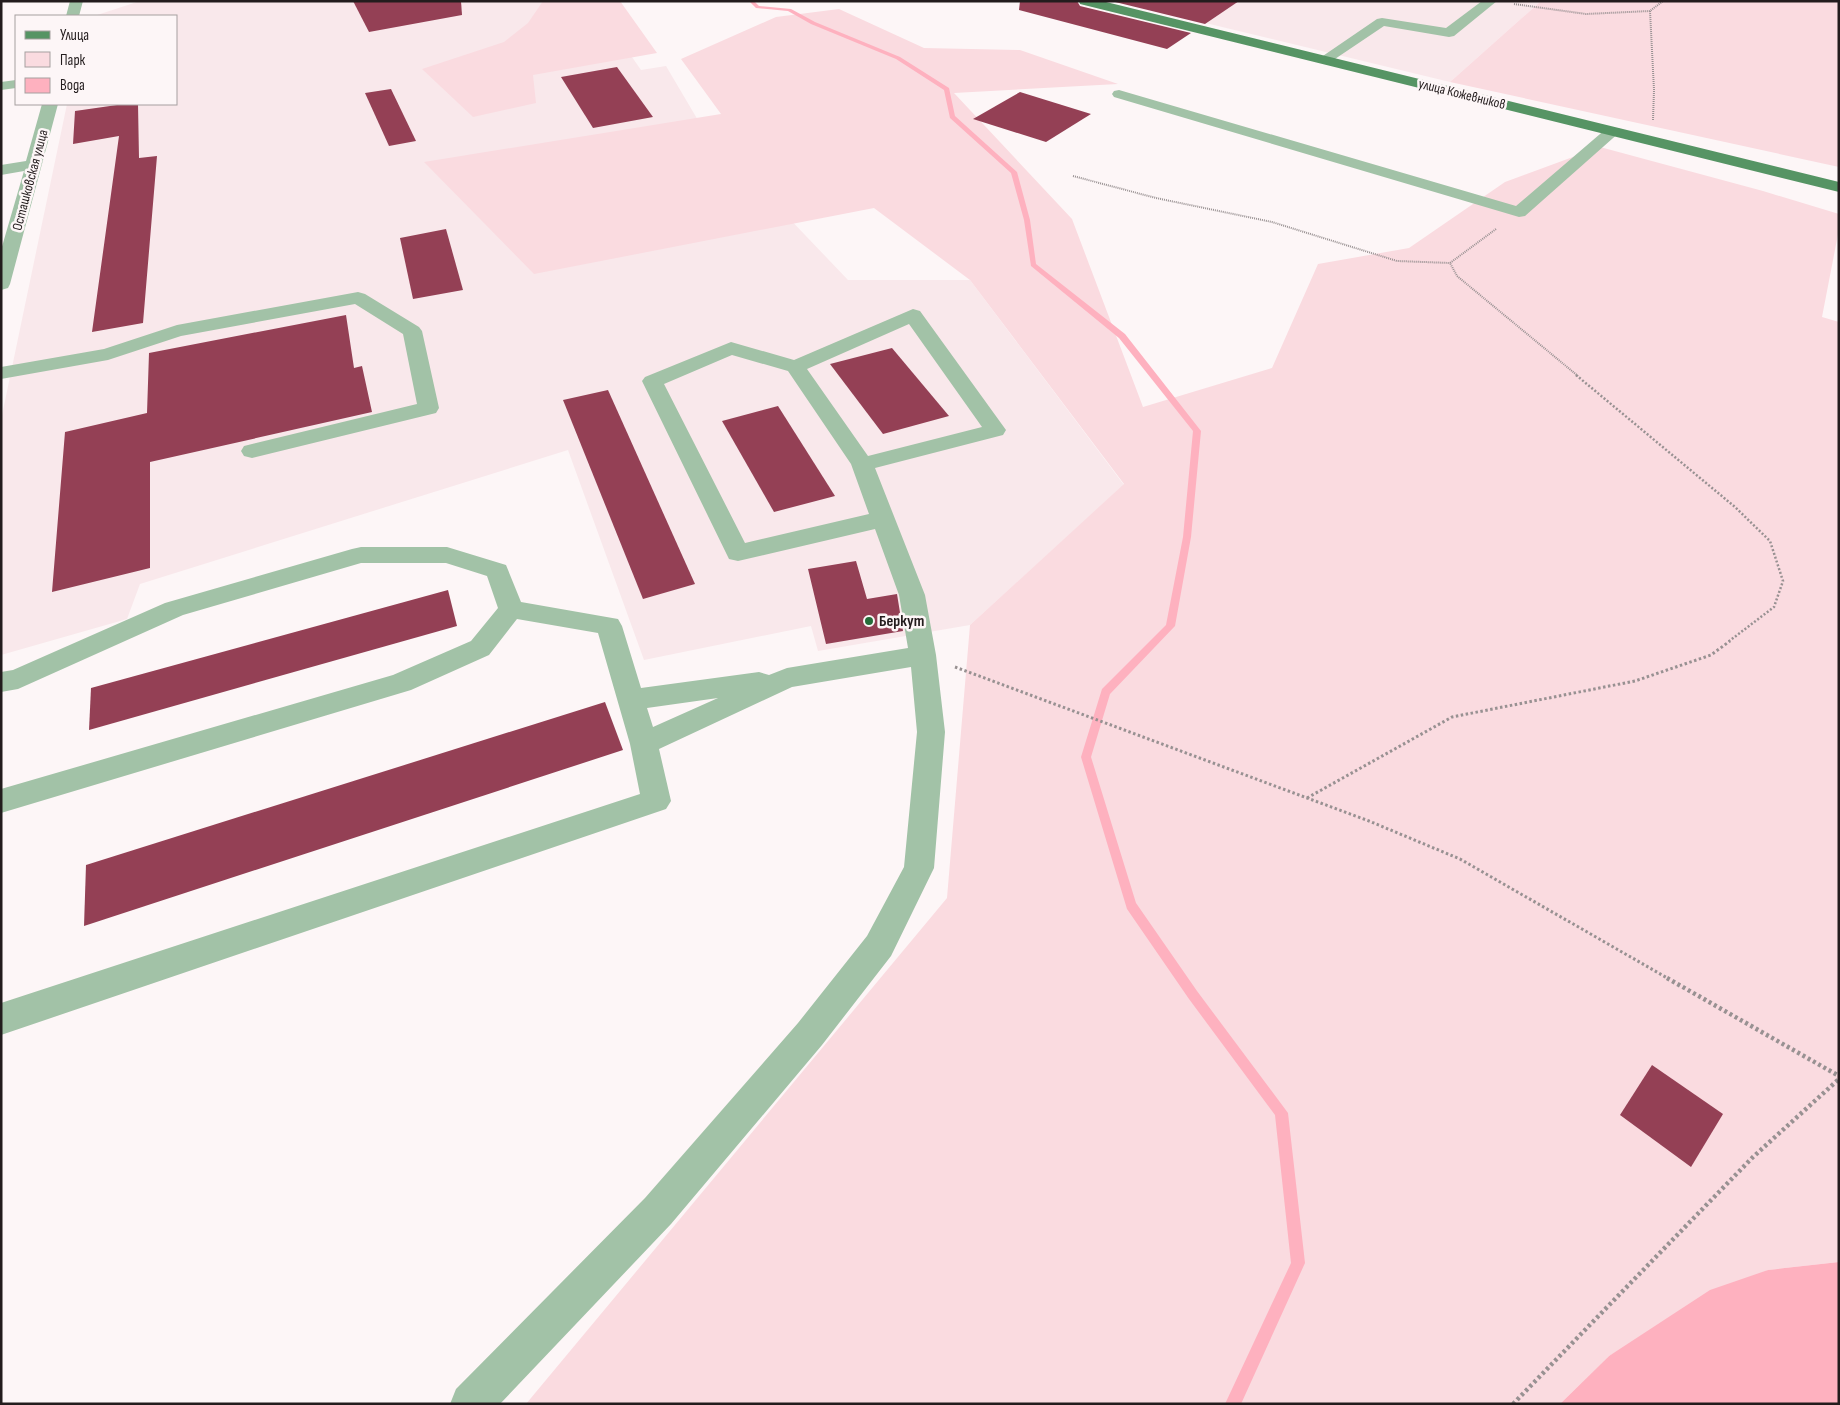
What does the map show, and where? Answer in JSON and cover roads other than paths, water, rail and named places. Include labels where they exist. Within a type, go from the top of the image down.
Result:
[{"type":"main road","name":"улица Кожевников","points":[[1085,1],[1839,187]]},
{"type":"street","points":[[1324,60],[1382,22],[1449,33],[1491,1]]},
{"type":"street","points":[[1,86],[15,84]]},
{"type":"street","points":[[1118,94],[1519,212],[1613,131]]},
{"type":"street","name":"Осташковская улица","points":[[1,284],[8,236],[35,164],[50,105]]},
{"type":"street","points":[[1,170],[35,164]]},
{"type":"street","points":[[1,373],[108,354],[177,331],[358,298],[412,331],[428,408],[252,451]]},
{"type":"street","points":[[795,368],[913,315],[995,430],[862,464]]},
{"type":"street","points":[[472,1404],[658,1211],[810,1034],[878,946],[919,868],[931,732],[923,655],[912,596],[883,519],[862,464],[795,368],[731,348],[652,381],[738,553],[883,519]]},
{"type":"street","points":[[1,682],[18,679],[174,608],[362,555],[447,555],[497,571],[511,609]]},
{"type":"street","points":[[1,1019],[656,801],[644,744],[609,626],[511,609]]},
{"type":"street","points":[[1,801],[401,683],[480,648],[511,609]]},
{"type":"street","points":[[631,700],[787,678],[923,655]]},
{"type":"street","points":[[644,744],[787,678]]},
{"type":"water","points":[[1839,1262],[1839,1404],[1560,1404],[1609,1356],[1710,1290],[1768,1270]]},
{"type":"waterway","points":[[751,1],[758,7],[789,10],[813,23],[898,58],[947,89],[952,117],[1014,172],[1027,220],[1033,265],[1122,336],[1197,431],[1187,537],[1170,626],[1106,692],[1086,757],[1131,905],[1193,995],[1281,1113],[1298,1263],[1233,1404]]},
{"type":"place","name":"Беркут","points":[[869,621]]}]
